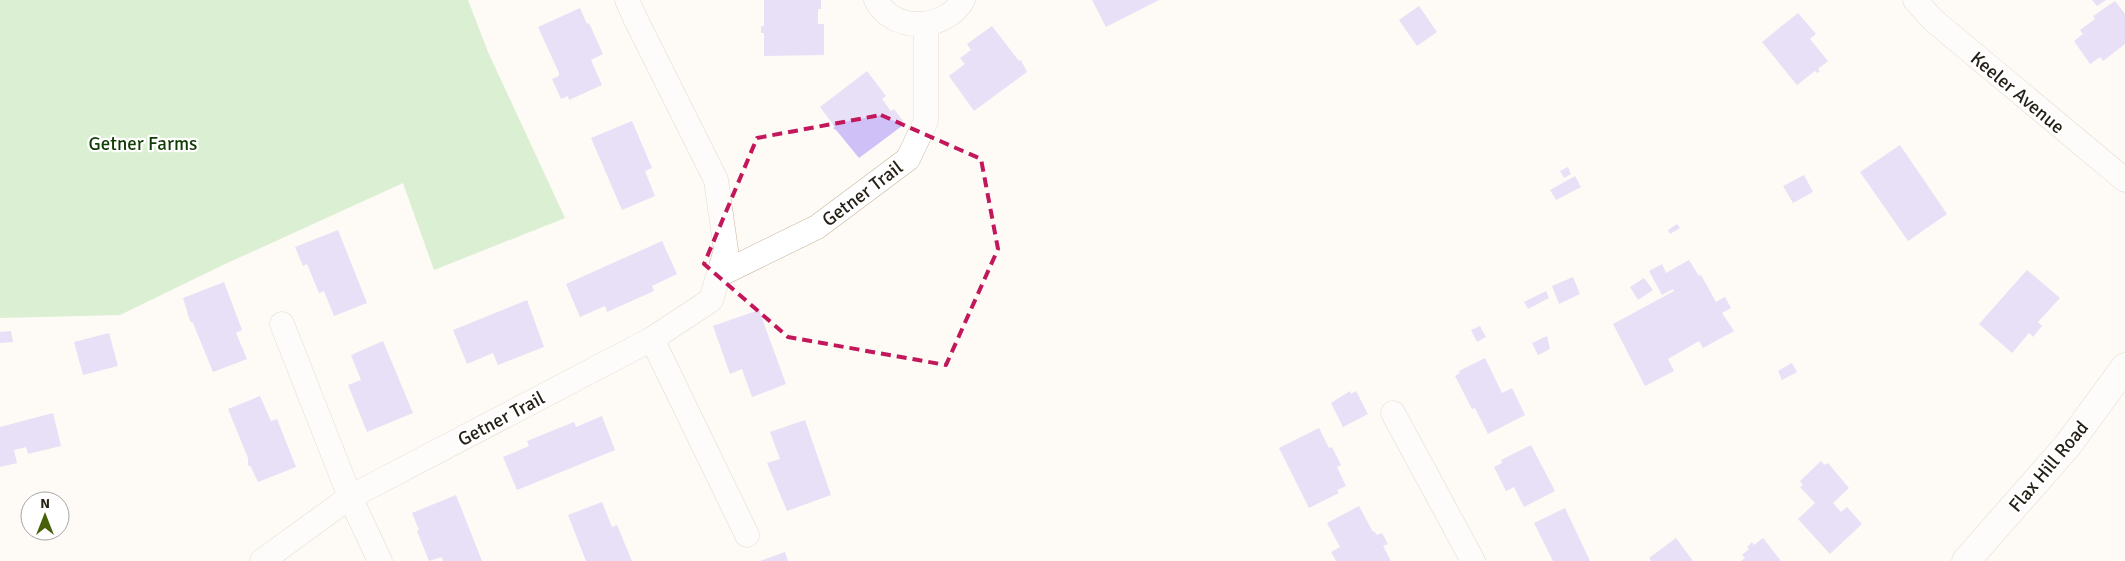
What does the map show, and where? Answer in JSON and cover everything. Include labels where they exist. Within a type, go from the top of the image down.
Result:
[{"type":"main road","name":"Flax Hill Road","points":[[1966,561],[2068,445],[2125,367]]},
{"type":"street","name":"Getner Trail","points":[[262,561],[350,497],[652,339],[711,300],[726,250],[716,180],[627,0]]},
{"type":"street","points":[[876,0],[891,16],[908,24],[926,24],[944,19],[959,7],[963,0]]},
{"type":"street","name":"Keeler Avenue","points":[[1915,0],[1933,20],[2125,180]]},
{"type":"street","name":"Getner Trail","points":[[719,275],[817,227],[908,159],[926,121],[926,24]]},
{"type":"street","points":[[282,324],[350,497],[380,561]]},
{"type":"street","points":[[652,339],[747,536]]},
{"type":"street","points":[[1393,414],[1474,561]]},
{"type":"highlighted area","points":[[881,115],[981,159],[998,249],[946,365],[788,337],[704,264],[757,138]]},
{"type":"green space","name":"Getner Farms","points":[[0,0],[468,0],[488,52],[565,218],[434,270],[403,183],[223,265],[120,315],[0,318]]},
{"type":"building","points":[[764,0],[821,0],[821,9],[818,9],[818,24],[824,24],[824,55],[764,56],[764,33],[761,33],[761,26],[764,26]]},
{"type":"building","points":[[1092,0],[1159,0],[1106,27]]},
{"type":"building","points":[[2092,0],[2106,0],[2097,6]]},
{"type":"building","points":[[2115,1],[2125,14],[2125,44],[2103,61],[2100,57],[2090,64],[2074,41],[2083,34],[2080,30],[2095,19],[2093,16]]},
{"type":"building","points":[[1419,6],[1437,32],[1417,46],[1399,20]]},
{"type":"building","points":[[580,8],[603,54],[591,60],[602,85],[569,100],[568,96],[561,99],[552,79],[559,76],[559,73],[538,27]]},
{"type":"building","points":[[1798,13],[1816,34],[1810,39],[1828,61],[1818,69],[1820,71],[1817,73],[1815,71],[1797,85],[1762,42]]},
{"type":"building","points":[[992,26],[1019,61],[1021,60],[1027,72],[974,111],[949,76],[965,64],[960,58],[971,50],[967,44]]},
{"type":"building","points":[[867,71],[886,96],[882,99],[891,111],[894,109],[903,121],[900,123],[902,126],[859,158],[833,128],[835,127],[820,107]]},
{"type":"building","points":[[632,121],[652,168],[645,171],[655,196],[622,210],[591,138]]},
{"type":"building","points":[[1900,145],[1947,214],[1908,241],[1860,172]]},
{"type":"building","points":[[1568,167],[1571,174],[1564,178],[1560,171]]},
{"type":"building","points":[[1804,175],[1813,192],[1793,203],[1783,186]]},
{"type":"building","points":[[1575,176],[1581,187],[1556,200],[1550,190]]},
{"type":"building","points":[[1677,224],[1680,228],[1670,234],[1668,230]]},
{"type":"building","points":[[338,230],[367,303],[334,316],[324,291],[319,293],[307,264],[303,266],[295,247]]},
{"type":"building","points":[[662,241],[677,274],[652,286],[654,291],[607,312],[605,306],[580,317],[566,284]]},
{"type":"building","points":[[1689,260],[1699,276],[1701,275],[1716,302],[1725,297],[1731,308],[1722,313],[1734,331],[1703,348],[1699,341],[1668,359],[1674,371],[1645,386],[1613,324],[1674,291],[1673,289],[1662,295],[1649,271],[1662,264],[1666,273]]},
{"type":"building","points":[[2027,270],[2060,298],[2038,322],[2042,326],[2033,337],[2029,333],[2012,353],[1979,324]]},
{"type":"building","points":[[1573,277],[1580,294],[1559,304],[1552,286]]},
{"type":"building","points":[[1644,278],[1653,290],[1638,300],[1630,287]]},
{"type":"building","points":[[224,282],[242,330],[236,333],[247,359],[213,372],[193,323],[190,321],[183,298]]},
{"type":"building","points":[[1546,291],[1549,298],[1528,309],[1524,302]]},
{"type":"building","points":[[527,300],[544,347],[498,365],[493,353],[467,364],[453,330]]},
{"type":"building","points":[[759,310],[786,384],[752,397],[742,369],[730,374],[713,326]]},
{"type":"building","points":[[1480,326],[1486,337],[1477,342],[1471,330]]},
{"type":"building","points":[[11,331],[13,342],[0,343],[0,332]]},
{"type":"building","points":[[109,333],[118,366],[83,375],[74,342]]},
{"type":"building","points":[[1547,336],[1550,349],[1538,355],[1532,343]]},
{"type":"building","points":[[383,341],[413,413],[367,432],[348,385],[361,380],[351,355]]},
{"type":"building","points":[[1485,358],[1502,393],[1512,388],[1525,415],[1488,434],[1475,408],[1472,409],[1455,376],[1460,373],[1459,371]]},
{"type":"building","points":[[1792,363],[1797,372],[1782,380],[1778,371]]},
{"type":"building","points":[[1350,391],[1351,394],[1356,391],[1368,414],[1343,427],[1331,403]]},
{"type":"building","points":[[260,396],[271,421],[277,419],[296,467],[258,482],[251,467],[248,465],[248,458],[228,409]]},
{"type":"building","points":[[53,413],[61,446],[28,454],[26,447],[14,450],[17,463],[0,467],[0,427]]},
{"type":"building","points":[[602,416],[615,450],[517,490],[503,457],[529,446],[527,441],[574,422],[576,427]]},
{"type":"building","points":[[805,420],[831,495],[787,511],[767,463],[780,459],[770,432]]},
{"type":"building","points":[[1319,428],[1329,448],[1332,447],[1341,465],[1337,467],[1346,486],[1337,490],[1339,493],[1309,508],[1279,448]]},
{"type":"building","points":[[1531,445],[1555,491],[1524,507],[1514,487],[1506,491],[1494,467],[1502,463],[1501,460]]},
{"type":"building","points":[[1821,461],[1825,465],[1828,463],[1849,488],[1833,503],[1841,512],[1847,507],[1862,524],[1830,554],[1798,519],[1815,503],[1800,487],[1803,485],[1800,481]]},
{"type":"building","points":[[456,495],[482,561],[443,561],[442,557],[429,561],[412,513]]},
{"type":"building","points":[[602,502],[612,527],[617,525],[632,561],[586,561],[568,515]]},
{"type":"building","points":[[1359,506],[1373,532],[1377,535],[1382,533],[1388,544],[1383,546],[1391,561],[1336,561],[1331,552],[1340,547],[1327,523]]},
{"type":"building","points":[[1565,508],[1590,561],[1553,561],[1534,523]]},
{"type":"building","points":[[1676,538],[1693,561],[1651,561],[1649,558]]},
{"type":"building","points":[[1763,538],[1781,561],[1741,561],[1745,558],[1742,555],[1749,549],[1747,547],[1752,542],[1754,545]]},
{"type":"building","points":[[785,552],[788,561],[760,561]]}]
